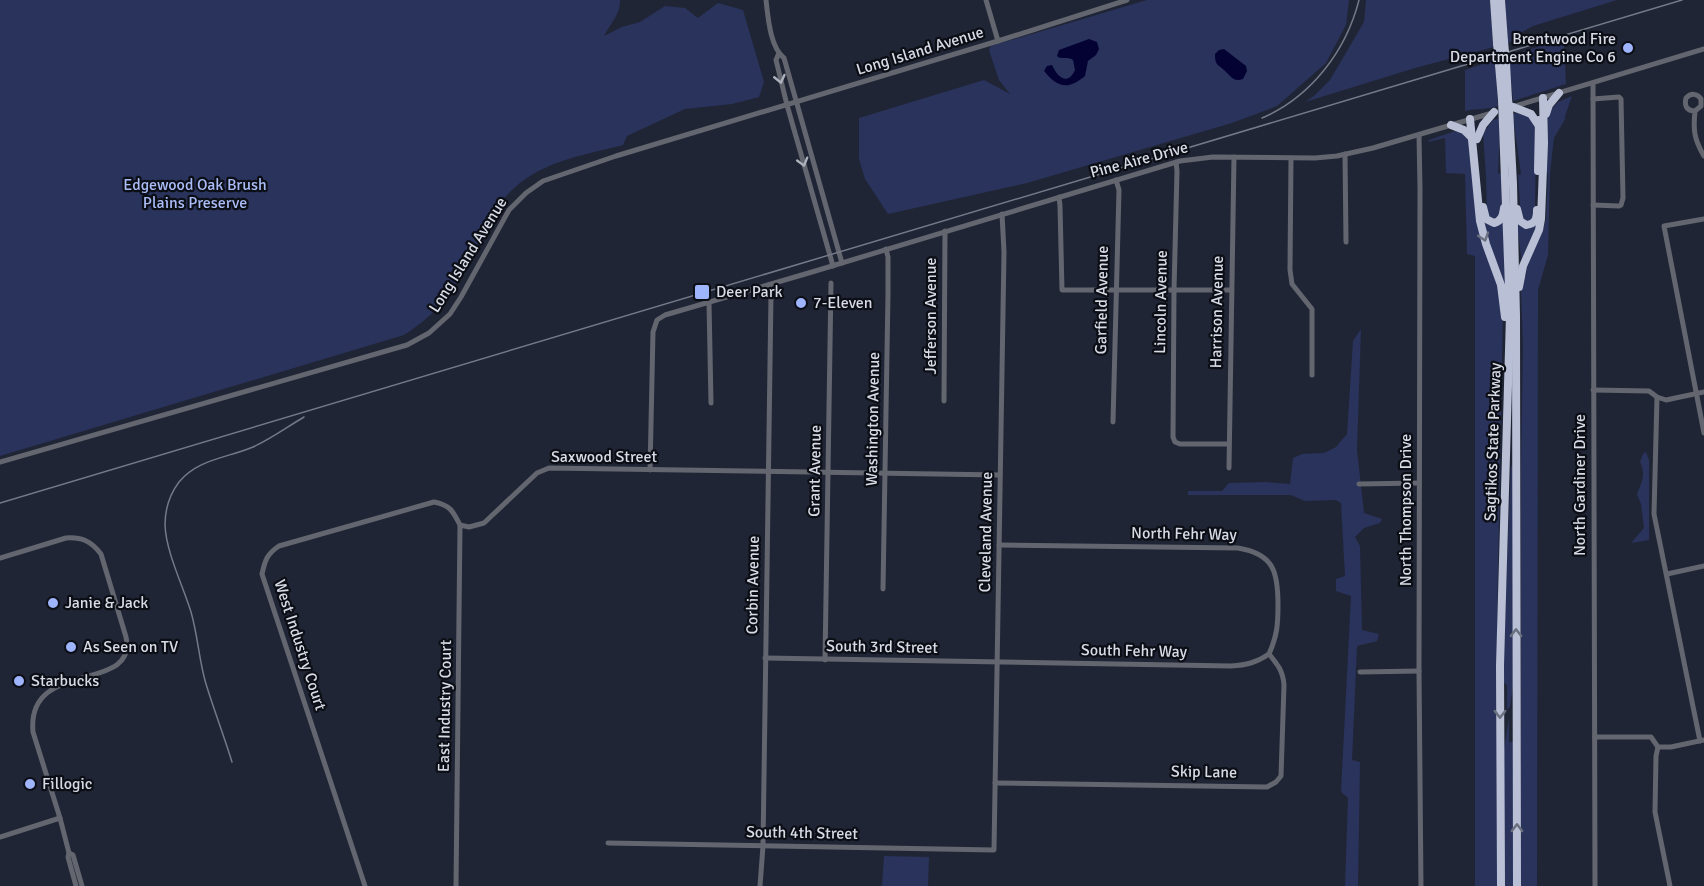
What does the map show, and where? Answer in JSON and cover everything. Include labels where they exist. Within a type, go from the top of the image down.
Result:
[{"type":"highway","name":"Sagtikos State Parkway","points":[[1494,0],[1507,125],[1516,316],[1517,886]]},
{"type":"highway","name":"Sagtikos State Parkway","points":[[1500,42],[1501,0]]},
{"type":"highway","points":[[1509,182],[1520,221],[1524,225],[1532,224],[1537,214],[1541,128],[1547,108],[1559,93]]},
{"type":"highway","points":[[1516,316],[1523,266],[1539,230],[1541,219],[1541,98]]},
{"type":"highway","points":[[1513,107],[1531,114],[1541,128]]},
{"type":"highway","points":[[1494,112],[1475,139],[1480,221],[1486,244],[1499,276],[1504,303],[1509,369]]},
{"type":"highway","points":[[1473,119],[1483,211],[1486,219],[1492,223],[1499,221],[1503,215],[1509,182]]},
{"type":"highway","points":[[1451,125],[1464,130],[1475,139]]},
{"type":"highway","name":"Sagtikos State Parkway","points":[[1501,886],[1500,675],[1509,369],[1509,182]]},
{"type":"street","points":[[766,0],[768,21],[778,53],[784,58],[842,263]]},
{"type":"street","points":[[986,0],[998,41]]},
{"type":"street","name":"Long Island Avenue","points":[[0,462],[407,345],[429,333],[450,314],[509,210],[526,193],[543,181],[616,156],[1127,0]]},
{"type":"street","name":"Pine Aire Drive","points":[[650,470],[653,335],[654,325],[665,315],[1176,162],[1194,158],[1291,158],[1345,154],[1419,135],[1704,49]]},
{"type":"street","points":[[778,53],[776,60],[787,105],[833,266]]},
{"type":"street","name":"North Gardiner Drive","points":[[1593,83],[1595,886]]},
{"type":"street","points":[[1593,99],[1619,97],[1621,99],[1623,188],[1621,205],[1593,206]]},
{"type":"street","points":[[1695,111],[1695,140],[1704,156]]},
{"type":"street","name":"North Thompson Drive","points":[[1419,135],[1421,886]]},
{"type":"street","points":[[1345,154],[1346,242]]},
{"type":"street","name":"Harrison Avenue","points":[[1228,468],[1234,157]]},
{"type":"street","points":[[1291,158],[1290,270],[1292,284],[1312,309],[1312,375]]},
{"type":"street","name":"Lincoln Avenue","points":[[1176,162],[1173,437],[1175,442],[1180,444],[1228,444]]},
{"type":"street","name":"Garfield Avenue","points":[[1113,422],[1119,190],[1116,180]]},
{"type":"street","points":[[1059,197],[1062,290],[1231,290]]},
{"type":"street","name":"Cleveland Avenue","points":[[994,850],[1004,252],[1002,214]]},
{"type":"street","points":[[1704,219],[1664,226],[1704,433]]},
{"type":"street","name":"Jefferson Avenue","points":[[944,401],[945,231]]},
{"type":"street","name":"Washington Avenue","points":[[883,589],[888,257],[886,249]]},
{"type":"street","name":"Grant Avenue","points":[[825,660],[831,283]]},
{"type":"street","name":"Corbin Avenue","points":[[760,886],[763,846],[769,471],[771,295],[769,285]]},
{"type":"street","points":[[709,302],[711,403]]},
{"type":"street","points":[[1593,390],[1649,391],[1666,400],[1704,392]]},
{"type":"street","points":[[1657,397],[1654,514],[1702,741],[1658,747]]},
{"type":"street","name":"Saxwood Street","points":[[460,525],[469,527],[484,523],[537,473],[549,468],[1000,475]]},
{"type":"street","points":[[1359,484],[1419,483]]},
{"type":"street","name":"West Industry Court","points":[[365,886],[262,574],[270,552],[279,546],[422,504],[434,502],[445,504],[454,513],[460,525]]},
{"type":"street","name":"East Industry Court","points":[[456,886],[460,525]]},
{"type":"street","points":[[0,558],[66,538],[86,540],[101,554],[128,645],[126,655],[121,662],[109,670],[54,687],[46,693],[35,709],[32,720],[33,732],[60,818],[76,886]]},
{"type":"street","name":"North Fehr Way","points":[[999,545],[1238,548],[1258,553],[1272,566],[1278,585],[1278,626],[1269,654]]},
{"type":"street","points":[[1667,574],[1704,566]]},
{"type":"street","name":"South Fehr Way","points":[[997,663],[1245,665],[1257,662],[1269,654]]},
{"type":"street","name":"Skip Lane","points":[[995,783],[1267,787],[1281,776],[1284,686],[1279,666],[1269,654]]},
{"type":"street","name":"South 3rd Street","points":[[765,658],[997,663]]},
{"type":"street","points":[[1360,672],[1419,672]]},
{"type":"street","points":[[1595,737],[1651,737],[1658,747],[1655,812],[1670,886]]},
{"type":"street","points":[[0,837],[60,818]]},
{"type":"street","name":"South 4th Street","points":[[608,843],[994,850]]},
{"type":"street","points":[[69,853],[73,855],[82,886]]},
{"type":"green space","name":"Edgewood Oak Brush Plains Preserve","points":[[0,0],[620,0],[617,15],[604,36],[622,27],[640,22],[665,6],[685,8],[698,18],[718,3],[743,10],[764,82],[759,97],[732,104],[685,109],[627,136],[623,145],[556,163],[531,175],[509,193],[500,204],[466,267],[447,296],[428,317],[404,335],[0,456]]},
{"type":"green space","points":[[1147,0],[1349,0],[1346,25],[1326,63],[1277,106],[1232,123],[1027,183],[888,214],[865,179],[859,159],[859,118],[984,80],[1010,94],[999,80],[989,50],[991,46]]},
{"type":"green space","points":[[1366,0],[1490,0],[1494,47],[1415,68],[1305,102],[1330,80],[1364,22]]},
{"type":"green space","points":[[1505,0],[1617,0],[1533,26],[1508,43]]},
{"type":"green space","points":[[1564,39],[1566,84],[1513,101],[1509,56]]},
{"type":"green space","points":[[1495,60],[1498,106],[1465,111],[1465,70]]},
{"type":"green space","points":[[1572,96],[1564,119],[1567,116],[1554,138],[1550,173],[1548,255],[1538,290],[1537,886],[1521,886],[1523,345],[1521,291],[1527,265],[1546,220],[1548,175],[1545,166],[1548,113],[1558,102]]},
{"type":"green space","points":[[1516,113],[1528,116],[1536,126],[1535,216],[1528,224],[1521,217],[1518,175],[1521,174],[1513,117],[1499,122],[1498,173],[1501,174],[1502,215],[1499,220],[1491,220],[1487,214],[1483,133],[1493,120]]},
{"type":"green space","points":[[1455,131],[1461,132],[1470,141],[1473,171],[1503,310],[1497,620],[1497,886],[1475,886],[1475,256],[1467,254],[1465,174],[1446,173],[1445,138],[1428,142]]},
{"type":"green space","points":[[1505,219],[1507,291],[1504,291],[1485,235],[1483,220],[1494,226]]},
{"type":"green space","points":[[1539,222],[1522,265],[1517,223],[1528,228]]},
{"type":"green space","points":[[1361,329],[1357,450],[1364,513],[1382,519],[1380,523],[1364,528],[1355,537],[1360,546],[1362,630],[1379,634],[1377,641],[1357,646],[1352,760],[1360,762],[1358,886],[1345,886],[1348,798],[1341,792],[1351,596],[1336,591],[1336,579],[1345,576],[1341,503],[1336,500],[1305,501],[1291,495],[1188,495],[1188,491],[1222,491],[1229,483],[1290,484],[1293,458],[1302,454],[1324,453],[1336,447],[1347,434],[1353,341]]},
{"type":"green space","points":[[1646,452],[1649,460],[1649,540],[1631,543],[1644,528],[1641,504],[1637,494],[1643,474],[1640,462]]},
{"type":"green space","points":[[1511,466],[1514,466],[1514,678],[1510,707],[1507,710],[1507,686],[1503,683]]},
{"type":"green space","points":[[1509,717],[1509,742],[1514,742],[1513,886],[1504,886],[1503,750]]},
{"type":"green space","points":[[884,856],[929,857],[928,886],[882,886]]},
{"type":"shaded area","points":[[1089,39],[1097,42],[1099,49],[1096,55],[1088,61],[1085,76],[1079,81],[1068,85],[1059,84],[1044,71],[1047,66],[1052,65],[1059,76],[1069,78],[1075,70],[1073,60],[1057,56],[1059,50]]},
{"type":"shaded area","points":[[1224,49],[1246,66],[1247,71],[1243,79],[1233,78],[1216,63],[1215,54]]},
{"type":"railway","points":[[1262,118],[1296,98],[1324,70],[1345,37],[1359,0]]},
{"type":"railway","points":[[0,503],[1682,0]]},
{"type":"railway","points":[[232,762],[206,684],[191,612],[168,546],[165,525],[167,508],[179,482],[195,468],[253,447],[304,417]]},
{"type":"place","name":"Brentwood Fire Department Engine Co 6","points":[[1628,48]]},
{"type":"place","name":"Deer Park","points":[[702,292]]},
{"type":"place","name":"7-Eleven","points":[[801,303]]},
{"type":"place","name":"Janie & Jack","points":[[53,603]]},
{"type":"place","name":"As Seen on TV","points":[[71,647]]},
{"type":"place","name":"Starbucks","points":[[19,681]]},
{"type":"place","name":"Fillogic","points":[[30,784]]}]
